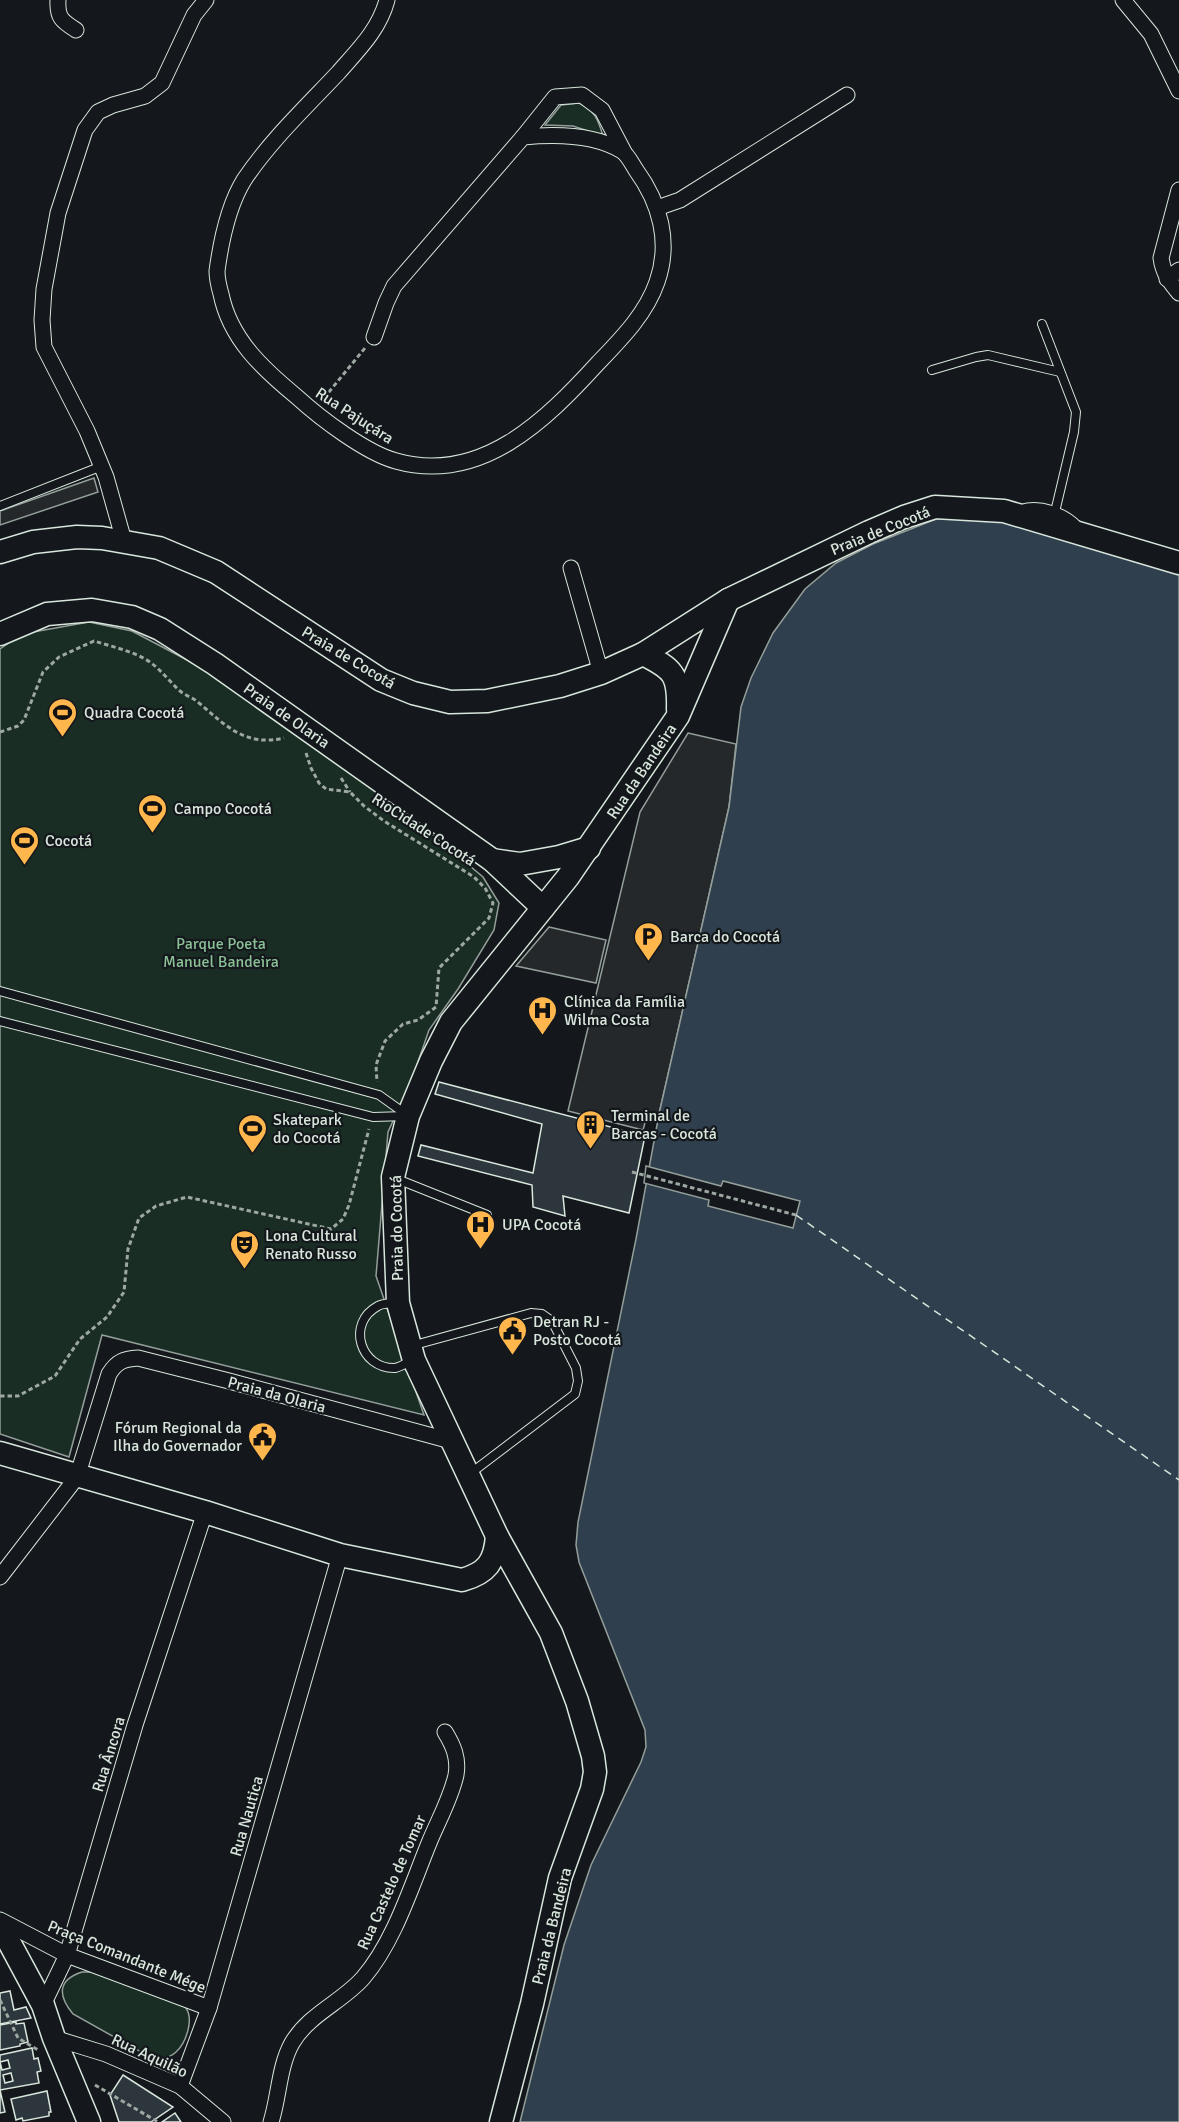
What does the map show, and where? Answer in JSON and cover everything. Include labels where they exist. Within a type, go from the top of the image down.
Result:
[{"type":"street","points":[[58,0],[58,11],[63,22],[76,30]]},
{"type":"street","points":[[124,541],[102,466],[87,431],[44,347],[42,320],[44,289],[58,213],[85,130],[98,112],[145,96],[162,83],[194,15],[206,0]]},
{"type":"street","name":"Rua Pajuçára","points":[[374,337],[394,286],[555,97],[582,95],[602,110],[624,152],[647,184],[663,230],[664,250],[657,282],[644,308],[628,331],[570,394],[530,430],[487,455],[459,464],[424,466],[395,461],[384,456],[364,446],[313,412],[269,374],[243,345],[225,312],[217,274],[228,218],[243,182],[271,146],[366,41],[383,16],[387,0]]},
{"type":"street","points":[[1123,0],[1151,34],[1179,91]]},
{"type":"street","points":[[657,208],[680,200],[847,95]]},
{"type":"street","points":[[523,137],[573,136],[599,142],[624,152]]},
{"type":"street","points":[[1179,190],[1161,258],[1162,268],[1173,274],[1179,293]]},
{"type":"street","name":"Praia de Cocotá","points":[[728,600],[869,532],[935,507],[974,508],[1011,513],[1179,563]]},
{"type":"street","name":"Praia de Cocotá","points":[[0,552],[33,542],[77,537],[102,538],[159,548],[216,572],[381,680],[413,693],[450,702],[488,701],[560,686],[601,673],[706,625]]},
{"type":"street","points":[[571,568],[601,673]]},
{"type":"street","name":"Rua da Bandeira","points":[[589,848],[678,716],[706,625],[728,600]]},
{"type":"street","name":"Praia de Olaria","points":[[0,634],[48,614],[92,610],[132,617],[160,629],[215,664],[492,860],[543,908]]},
{"type":"street","points":[[643,654],[666,665],[674,676],[679,691],[678,716]]},
{"type":"street","points":[[492,860],[520,864],[589,848]]},
{"type":"street","name":"Praia do Cocotá","points":[[452,1441],[412,1353],[398,1303],[393,1177],[408,1116],[431,1061],[451,1022],[589,848]]},
{"type":"street","name":"Praia da Olaria","points":[[77,1477],[109,1374],[116,1364],[124,1359],[138,1358],[230,1381],[452,1441]]},
{"type":"street","points":[[0,1453],[205,1512],[340,1555],[462,1580],[475,1576],[491,1562],[496,1551],[497,1536],[452,1441]]},
{"type":"street","points":[[0,1577],[77,1477]]},
{"type":"street","name":"Rua Âncora","points":[[43,2005],[67,1955],[135,1725],[205,1512]]},
{"type":"street","name":"Praia da Bandeira","points":[[497,1536],[552,1633],[571,1682],[586,1731],[595,1772],[592,1789],[560,1878],[532,2004],[501,2122]]},
{"type":"street","name":"Rua Nautica","points":[[180,2086],[209,2008],[340,1555]]},
{"type":"street","name":"Rua Castelo de Tomar","points":[[272,2122],[287,2054],[293,2041],[320,2013],[362,1979],[381,1953],[393,1928],[442,1813],[456,1774],[454,1748],[445,1732]]},
{"type":"street","name":"Praça Comandante Mége","points":[[0,1920],[67,1955],[209,2008]]},
{"type":"street","points":[[0,1930],[8,1940],[43,2005],[54,2038],[89,2122]]},
{"type":"street","name":"Rua Aquilão","points":[[54,2038],[106,2054],[180,2086],[223,2122]]},
{"type":"lane","points":[[1042,324],[1076,412],[1076,422],[1055,512]]},
{"type":"lane","points":[[932,370],[976,357],[988,356],[1060,372]]},
{"type":"lane","points":[[0,506],[102,466]]},
{"type":"lane","points":[[1011,513],[1024,507],[1055,512],[1067,516],[1085,534]]},
{"type":"lane","points":[[0,991],[379,1095],[408,1116]]},
{"type":"lane","points":[[0,1021],[372,1117],[408,1116]]},
{"type":"lane","points":[[393,1177],[487,1215]]},
{"type":"lane","points":[[398,1303],[379,1305],[364,1317],[358,1335],[363,1353],[378,1365],[397,1368],[412,1353],[531,1313],[542,1314],[552,1322],[576,1368],[578,1381],[574,1394],[468,1475]]},
{"type":"path","points":[[313,412],[374,337]]},
{"type":"path","points":[[0,732],[18,726],[24,720],[43,672],[60,657],[94,641],[132,653],[150,663],[182,692],[197,701],[232,730],[253,739],[272,740],[288,737]]},
{"type":"path","name":"RioCidade Cocotá","points":[[305,750],[319,783],[326,789],[350,792],[364,806],[384,820],[474,877],[485,888],[493,903],[489,918],[439,968],[436,1007],[418,1020],[403,1024],[385,1041],[376,1065],[379,1095]]},
{"type":"path","points":[[0,1396],[18,1396],[55,1376],[80,1339],[107,1317],[124,1292],[128,1249],[140,1218],[156,1206],[187,1197],[331,1229],[343,1219],[349,1205],[372,1117]]},
{"type":"path","points":[[632,1172],[796,1215]]},
{"type":"green space","points":[[579,103],[595,116],[603,136],[573,126],[545,125],[561,105]]},
{"type":"green space","name":"Parque Poeta Manuel Bandeira","points":[[89,622],[132,631],[208,671],[303,736],[433,835],[483,877],[499,903],[494,930],[458,989],[429,1030],[411,1082],[388,1132],[376,1276],[424,1415],[102,1335],[69,1457],[0,1434],[0,649],[22,634]]},
{"type":"green space","points":[[82,1972],[93,1972],[175,1999],[186,2008],[189,2019],[186,2037],[180,2048],[167,2057],[150,2057],[73,2014],[65,2001],[62,1989],[68,1979]]},
{"type":"shaded area","points":[[94,478],[98,492],[0,525],[0,511]]},
{"type":"shaded area","name":"Barca do Cocotá","points":[[688,733],[736,744],[729,807],[659,1114],[648,1112],[643,1130],[568,1111],[640,812]]},
{"type":"shaded area","points":[[549,927],[606,940],[596,983],[516,966]]},
{"type":"water","points":[[968,516],[1004,519],[1179,571],[1179,2122],[520,2122],[564,1945],[591,1865],[641,1762],[646,1747],[645,1730],[579,1562],[576,1545],[578,1522],[659,1114],[729,807],[741,707],[751,678],[773,633],[805,589],[836,563],[873,544],[936,519]]},
{"type":"pier","points":[[646,1166],[721,1186],[723,1181],[800,1201],[793,1228],[708,1206],[709,1200],[644,1183]]},
{"type":"building","name":"Terminal de Barcas - Cocotá","points":[[439,1082],[645,1136],[629,1213],[563,1196],[565,1216],[533,1207],[532,1185],[418,1156],[421,1145],[533,1173],[542,1124],[435,1094]]},
{"type":"building","points":[[10,1991],[14,2010],[26,2007],[31,2018],[0,2024],[0,1993]]},
{"type":"building","points":[[16,2022],[16,2024],[24,2023],[28,2042],[0,2050],[0,2025]]},
{"type":"building","points":[[32,2048],[34,2059],[38,2058],[41,2071],[37,2072],[39,2083],[0,2090],[0,2062],[0,2055]],"holes":[[[8,2060],[10,2068],[2,2070],[0,2062]],[[11,2073],[13,2081],[5,2083],[3,2075]]]},
{"type":"building","points":[[123,2075],[173,2107],[151,2122],[119,2122],[110,2095]]},
{"type":"building","points":[[0,2090],[5,2112],[0,2113]]},
{"type":"building","points":[[47,2091],[51,2112],[49,2116],[23,2121],[22,2118],[16,2120],[11,2099]]},
{"type":"building","points":[[175,2113],[181,2122],[162,2122]]},
{"type":"ferry route","points":[[796,1215],[1179,1480]]},
{"type":"place","name":"Quadra Cocotá","points":[[63,738]]},
{"type":"place","name":"Campo Cocotá","points":[[153,834]]},
{"type":"place","name":"Cocotá","points":[[24,866]]},
{"type":"place","name":"Barca do Cocotá","points":[[649,962]]},
{"type":"place","name":"Clínica da Família Wilma Costa","points":[[543,1036]]},
{"type":"place","name":"Terminal de Barcas - Cocotá","points":[[590,1150]]},
{"type":"place","name":"Skatepark do Cocotá","points":[[252,1154]]},
{"type":"place","name":"UPA Cocotá","points":[[481,1250]]},
{"type":"place","name":"Lona Cultural Renato Russo","points":[[244,1270]]},
{"type":"place","name":"Detran RJ - Posto Cocotá","points":[[512,1356]]},
{"type":"place","name":"Fórum Regional da Ilha do Governador","points":[[263,1462]]}]
